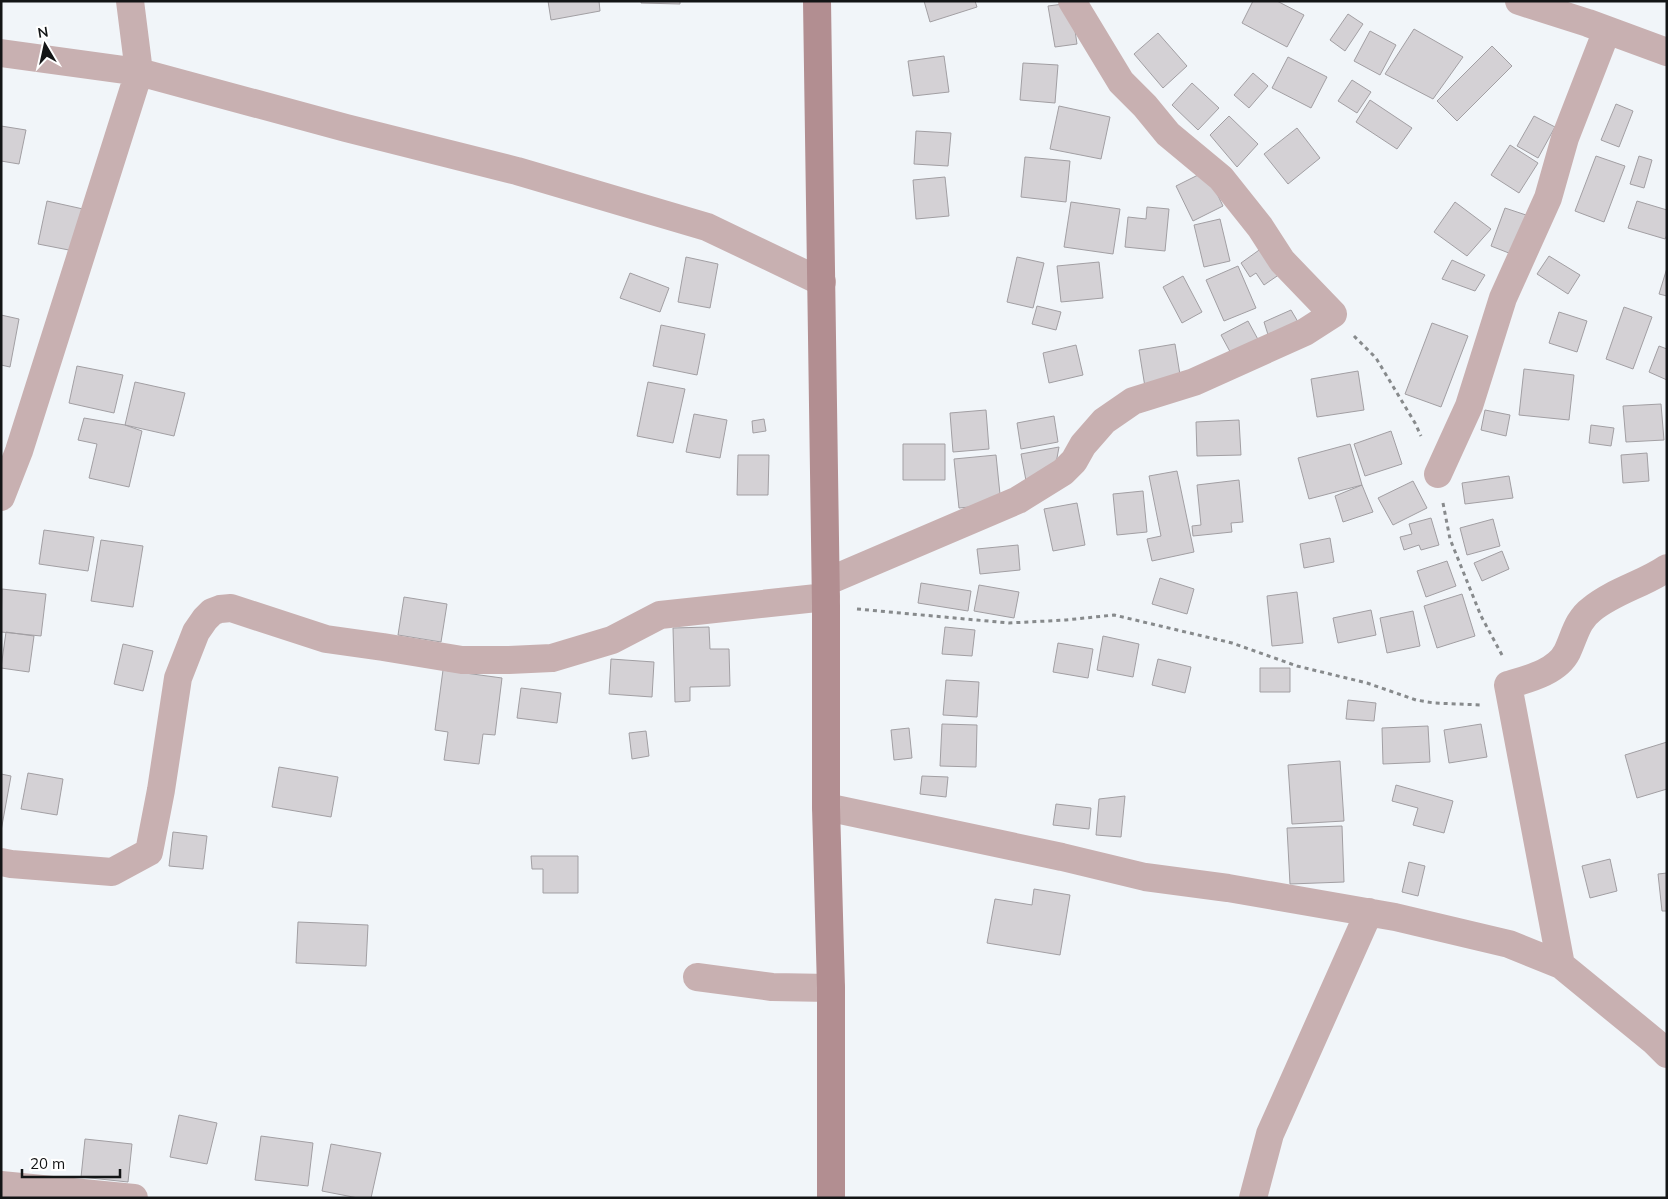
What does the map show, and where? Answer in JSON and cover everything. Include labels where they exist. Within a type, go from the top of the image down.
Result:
[{"type":"main road","points":[[817,1],[826,595],[826,807],[830,988],[831,1198]]},
{"type":"street","points":[[1,497],[19,451],[139,72],[130,1]]},
{"type":"street","points":[[1,862],[112,872],[149,852],[161,790],[178,678],[196,632],[212,612],[231,608],[326,640],[462,660],[509,660],[552,658],[569,653],[612,640],[660,615],[826,595],[938,533],[1018,500],[1063,472],[1074,461],[1083,445],[1104,421],[1132,401],[1194,382],[1305,332],[1332,314],[1282,261],[1260,227],[1221,178],[1168,134],[1120,82],[1072,1]]},
{"type":"street","points":[[1518,1],[1667,52]]},
{"type":"street","points":[[1438,474],[1469,406],[1503,298],[1548,198],[1566,138],[1607,30]]},
{"type":"street","points":[[1,53],[139,72],[346,128],[517,171],[707,227],[822,282]]},
{"type":"street","points":[[1561,965],[1510,696],[1532,677],[1553,668],[1566,654],[1575,629],[1582,617],[1593,608],[1667,568]]},
{"type":"street","points":[[826,807],[1062,857],[1146,878],[1228,888],[1395,916],[1509,944],[1561,965],[1667,1054]]},
{"type":"street","points":[[1253,1198],[1270,1134],[1369,912]]},
{"type":"street","points":[[697,977],[772,986],[830,988]]},
{"type":"street","points":[[1,1185],[134,1198]]},
{"type":"path","points":[[826,595],[1009,624],[1114,615],[1232,643],[1297,666],[1367,683],[1416,700],[1434,703],[1510,696],[1503,657],[1481,616],[1450,539],[1438,474],[1415,423],[1376,358],[1332,314]]},
{"type":"building","points":[[548,1],[599,1],[600,11],[551,20]]},
{"type":"building","points":[[641,1],[680,1],[680,4],[641,3]]},
{"type":"building","points":[[924,1],[975,1],[977,7],[930,22]]},
{"type":"building","points":[[1253,1],[1277,1],[1304,15],[1287,47],[1242,23]]},
{"type":"building","points":[[1071,3],[1077,44],[1055,47],[1048,6]]},
{"type":"building","points":[[1348,14],[1363,24],[1345,51],[1330,40]]},
{"type":"building","points":[[1414,29],[1463,57],[1433,99],[1385,74]]},
{"type":"building","points":[[1370,31],[1396,45],[1380,75],[1354,61]]},
{"type":"building","points":[[1158,33],[1187,66],[1163,88],[1134,54]]},
{"type":"building","points":[[1492,46],[1512,66],[1457,121],[1437,101]]},
{"type":"building","points":[[944,56],[949,92],[913,96],[908,61]]},
{"type":"building","points":[[1288,57],[1327,77],[1311,108],[1272,88]]},
{"type":"building","points":[[1023,63],[1058,65],[1055,103],[1020,100]]},
{"type":"building","points":[[1253,73],[1268,86],[1249,108],[1234,95]]},
{"type":"building","points":[[1352,80],[1371,92],[1357,113],[1338,101]]},
{"type":"building","points":[[1192,83],[1219,108],[1198,130],[1172,105]]},
{"type":"building","points":[[1370,100],[1412,128],[1397,149],[1356,122]]},
{"type":"building","points":[[1616,104],[1633,111],[1619,147],[1601,140]]},
{"type":"building","points":[[1059,106],[1110,117],[1101,159],[1050,149]]},
{"type":"building","points":[[1229,116],[1258,144],[1237,167],[1210,135]]},
{"type":"building","points":[[1534,116],[1555,127],[1538,158],[1517,146]]},
{"type":"building","points":[[1,126],[26,130],[19,164],[1,161]]},
{"type":"building","points":[[1297,128],[1320,158],[1288,184],[1264,154]]},
{"type":"building","points":[[916,131],[951,133],[948,166],[914,164]]},
{"type":"building","points":[[1510,145],[1538,163],[1519,193],[1491,175]]},
{"type":"building","points":[[1596,156],[1625,166],[1604,222],[1575,211]]},
{"type":"building","points":[[1639,156],[1652,160],[1644,188],[1630,184]]},
{"type":"building","points":[[1025,157],[1070,161],[1066,202],[1021,197]]},
{"type":"building","points":[[1206,171],[1223,206],[1193,221],[1176,186]]},
{"type":"building","points":[[945,177],[949,216],[916,219],[913,180]]},
{"type":"building","points":[[47,201],[83,209],[74,251],[38,244]]},
{"type":"building","points":[[1637,201],[1667,210],[1667,235],[1665,239],[1628,228]]},
{"type":"building","points":[[1071,202],[1120,209],[1113,254],[1064,247]]},
{"type":"building","points":[[1455,202],[1491,229],[1467,256],[1434,232]]},
{"type":"building","points":[[1147,207],[1169,209],[1165,251],[1125,247],[1128,217],[1146,219]]},
{"type":"building","points":[[1505,208],[1535,218],[1519,257],[1491,246]]},
{"type":"building","points":[[1220,219],[1230,261],[1204,267],[1194,225]]},
{"type":"building","points":[[1262,248],[1280,274],[1264,285],[1256,273],[1250,277],[1241,263]]},
{"type":"building","points":[[1549,256],[1580,275],[1568,294],[1537,274]]},
{"type":"building","points":[[686,257],[718,264],[710,308],[678,302]]},
{"type":"building","points":[[1017,257],[1044,263],[1033,308],[1007,302]]},
{"type":"building","points":[[1452,260],[1485,275],[1475,291],[1442,279]]},
{"type":"building","points":[[1099,262],[1103,298],[1061,302],[1057,266]]},
{"type":"building","points":[[1238,266],[1256,308],[1224,321],[1206,280]]},
{"type":"building","points":[[1667,268],[1667,296],[1659,294]]},
{"type":"building","points":[[630,273],[669,288],[660,312],[620,298]]},
{"type":"building","points":[[1183,276],[1202,312],[1182,323],[1163,287]]},
{"type":"building","points":[[1037,306],[1061,312],[1056,330],[1032,324]]},
{"type":"building","points":[[1624,307],[1652,317],[1633,369],[1606,359]]},
{"type":"building","points":[[1291,310],[1301,327],[1270,341],[1264,322]]},
{"type":"building","points":[[1559,312],[1587,321],[1577,352],[1549,343]]},
{"type":"building","points":[[1,315],[19,319],[10,367],[1,365]]},
{"type":"building","points":[[1248,321],[1261,345],[1234,359],[1221,335]]},
{"type":"building","points":[[1432,323],[1468,336],[1441,407],[1405,394]]},
{"type":"building","points":[[661,325],[705,334],[697,375],[653,366]]},
{"type":"building","points":[[1175,344],[1181,381],[1145,387],[1139,350]]},
{"type":"building","points":[[1076,345],[1083,375],[1049,383],[1043,353]]},
{"type":"building","points":[[1659,346],[1667,349],[1667,380],[1649,372]]},
{"type":"building","points":[[77,366],[123,375],[114,413],[69,403]]},
{"type":"building","points":[[1524,369],[1574,375],[1569,420],[1519,415]]},
{"type":"building","points":[[1358,371],[1364,410],[1317,417],[1311,379]]},
{"type":"building","points":[[135,382],[185,393],[174,436],[125,425]]},
{"type":"building","points":[[648,382],[685,389],[673,443],[637,436]]},
{"type":"building","points":[[1661,404],[1664,440],[1626,442],[1623,406]]},
{"type":"building","points":[[986,410],[989,449],[953,452],[950,413]]},
{"type":"building","points":[[1485,410],[1510,415],[1506,436],[1481,430]]},
{"type":"building","points":[[694,414],[727,420],[720,458],[686,452]]},
{"type":"building","points":[[1054,416],[1058,442],[1021,449],[1017,423]]},
{"type":"building","points":[[84,418],[125,425],[142,431],[129,487],[89,478],[97,444],[78,440]]},
{"type":"building","points":[[764,419],[766,431],[753,433],[752,421]]},
{"type":"building","points":[[1239,420],[1241,455],[1197,456],[1196,422]]},
{"type":"building","points":[[1591,425],[1614,428],[1611,446],[1589,443]]},
{"type":"building","points":[[1391,431],[1402,464],[1365,476],[1354,444]]},
{"type":"building","points":[[903,444],[945,444],[945,480],[903,480]]},
{"type":"building","points":[[1350,444],[1362,485],[1309,499],[1298,458]]},
{"type":"building","points":[[1059,447],[1055,469],[1027,486],[1021,454]]},
{"type":"building","points":[[1647,453],[1649,481],[1623,483],[1621,455]]},
{"type":"building","points":[[738,455],[769,455],[768,495],[737,495]]},
{"type":"building","points":[[996,455],[1001,504],[959,508],[954,459]]},
{"type":"building","points":[[1177,471],[1194,552],[1152,561],[1147,539],[1161,536],[1149,476]]},
{"type":"building","points":[[1509,476],[1513,498],[1465,504],[1462,483]]},
{"type":"building","points":[[1239,480],[1243,522],[1231,523],[1232,532],[1193,536],[1192,526],[1201,525],[1197,485]]},
{"type":"building","points":[[1413,481],[1427,508],[1393,525],[1378,498]]},
{"type":"building","points":[[1362,485],[1373,512],[1343,522],[1335,496]]},
{"type":"building","points":[[1143,491],[1147,532],[1117,535],[1113,494]]},
{"type":"building","points":[[1077,503],[1085,545],[1053,551],[1044,509]]},
{"type":"building","points":[[1431,518],[1439,545],[1421,550],[1419,545],[1404,550],[1400,537],[1412,534],[1409,524]]},
{"type":"building","points":[[1493,519],[1500,546],[1467,555],[1460,528]]},
{"type":"building","points":[[44,530],[94,537],[88,571],[39,564]]},
{"type":"building","points":[[1330,538],[1334,562],[1304,568],[1300,544]]},
{"type":"building","points":[[101,540],[143,546],[133,607],[91,601]]},
{"type":"building","points":[[1018,545],[1020,570],[980,574],[977,549]]},
{"type":"building","points":[[1502,551],[1509,569],[1482,581],[1474,563]]},
{"type":"building","points":[[1447,561],[1456,586],[1426,597],[1417,571]]},
{"type":"building","points":[[1160,578],[1194,589],[1187,614],[1152,604]]},
{"type":"building","points":[[921,583],[971,591],[968,611],[918,603]]},
{"type":"building","points":[[979,585],[1019,592],[1014,618],[974,611]]},
{"type":"building","points":[[2,589],[46,594],[41,636],[1,632]]},
{"type":"building","points":[[1297,592],[1303,643],[1272,646],[1267,596]]},
{"type":"building","points":[[1462,594],[1475,636],[1437,648],[1424,606]]},
{"type":"building","points":[[404,597],[447,604],[441,642],[398,635]]},
{"type":"building","points":[[1371,610],[1376,635],[1338,643],[1333,618]]},
{"type":"building","points":[[1413,611],[1420,646],[1387,653],[1380,618]]},
{"type":"building","points":[[709,627],[710,649],[729,649],[730,686],[690,687],[690,701],[675,702],[673,628]]},
{"type":"building","points":[[945,627],[975,630],[972,656],[942,654]]},
{"type":"building","points":[[6,632],[34,636],[29,672],[1,668]]},
{"type":"building","points":[[1103,636],[1139,644],[1133,677],[1097,670]]},
{"type":"building","points":[[1058,643],[1093,649],[1088,678],[1053,672]]},
{"type":"building","points":[[123,644],[153,651],[143,691],[114,684]]},
{"type":"building","points":[[611,659],[654,662],[652,697],[609,694]]},
{"type":"building","points":[[1158,659],[1191,667],[1185,693],[1152,685]]},
{"type":"building","points":[[1260,668],[1290,668],[1290,692],[1260,692]]},
{"type":"building","points":[[443,670],[502,678],[495,735],[483,734],[479,764],[444,760],[448,732],[435,730]]},
{"type":"building","points":[[946,680],[979,682],[977,717],[943,715]]},
{"type":"building","points":[[521,688],[561,693],[557,723],[517,718]]},
{"type":"building","points":[[1348,700],[1376,703],[1374,721],[1346,719]]},
{"type":"building","points":[[942,724],[977,725],[976,767],[940,766]]},
{"type":"building","points":[[1481,724],[1487,757],[1449,763],[1444,730]]},
{"type":"building","points":[[1428,726],[1430,762],[1383,764],[1382,728]]},
{"type":"building","points":[[909,728],[912,758],[894,760],[891,730]]},
{"type":"building","points":[[646,731],[649,756],[632,759],[629,733]]},
{"type":"building","points":[[1667,742],[1667,789],[1637,798],[1625,755]]},
{"type":"building","points":[[1340,761],[1344,821],[1292,824],[1288,765]]},
{"type":"building","points":[[279,767],[338,777],[331,817],[272,807]]},
{"type":"building","points":[[28,773],[63,779],[57,815],[21,809]]},
{"type":"building","points":[[1,774],[11,776],[1,831]]},
{"type":"building","points":[[922,776],[948,777],[946,797],[920,794]]},
{"type":"building","points":[[1396,785],[1453,801],[1444,833],[1413,825],[1418,808],[1392,801]]},
{"type":"building","points":[[1125,796],[1121,837],[1096,835],[1099,799]]},
{"type":"building","points":[[1056,804],[1091,808],[1089,829],[1053,825]]},
{"type":"building","points":[[1342,826],[1344,882],[1290,884],[1287,828]]},
{"type":"building","points":[[173,832],[207,836],[203,869],[169,866]]},
{"type":"building","points":[[531,856],[578,856],[578,893],[543,893],[543,869],[532,869]]},
{"type":"building","points":[[1610,859],[1617,891],[1590,898],[1582,866]]},
{"type":"building","points":[[1409,862],[1425,866],[1418,896],[1402,892]]},
{"type":"building","points":[[1667,873],[1667,911],[1662,911],[1658,874]]},
{"type":"building","points":[[1034,889],[1070,895],[1060,955],[987,943],[995,899],[1032,905]]},
{"type":"building","points":[[298,922],[368,925],[366,966],[296,963]]},
{"type":"building","points":[[179,1115],[217,1123],[207,1164],[170,1157]]},
{"type":"building","points":[[261,1136],[313,1143],[308,1186],[255,1180]]},
{"type":"building","points":[[85,1139],[132,1144],[128,1182],[81,1177]]},
{"type":"building","points":[[331,1144],[381,1153],[371,1198],[358,1198],[322,1191]]}]
